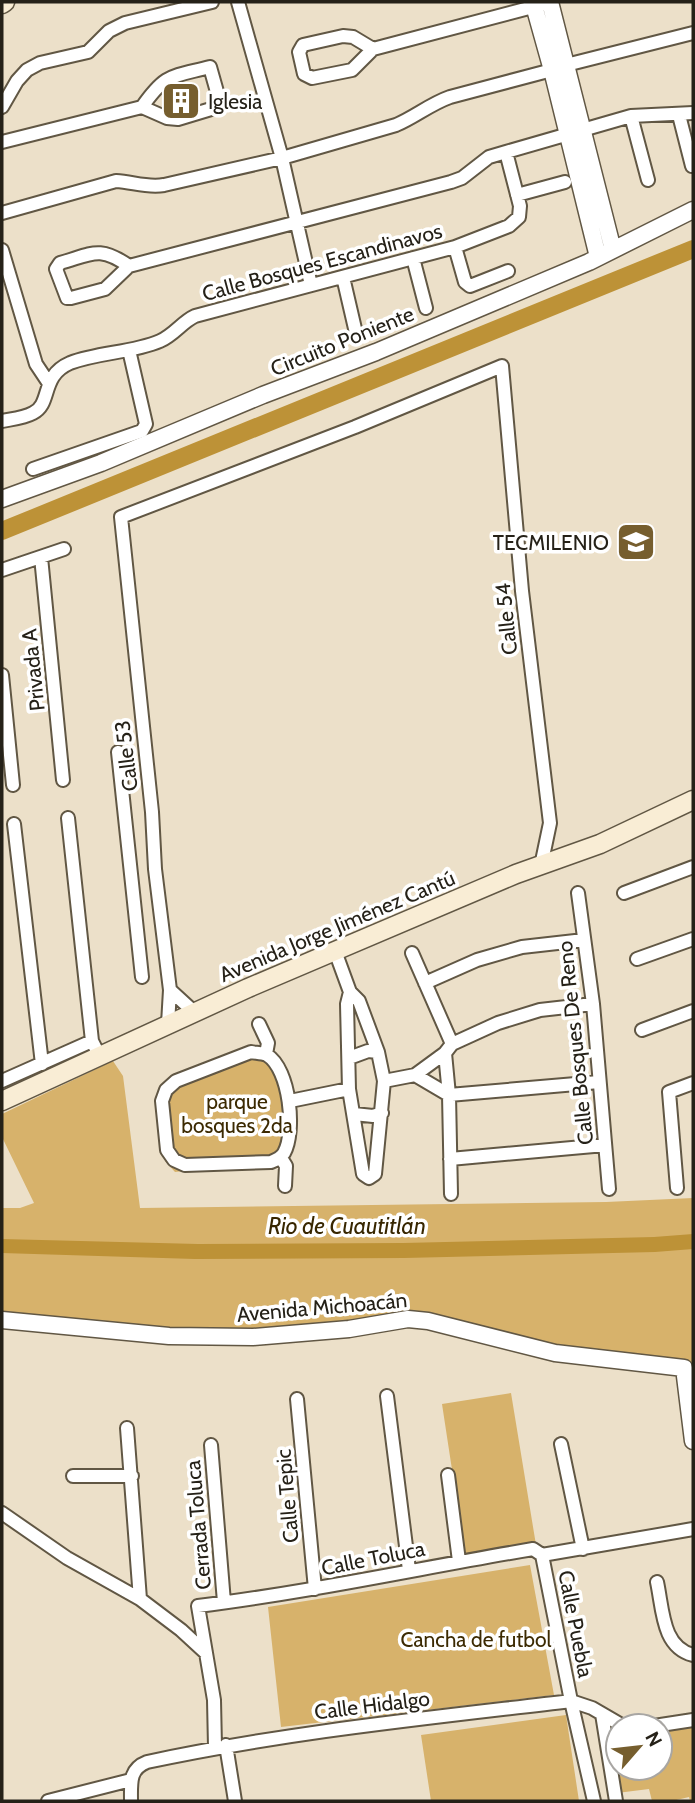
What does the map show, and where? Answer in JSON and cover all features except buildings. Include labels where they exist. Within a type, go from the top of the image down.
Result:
[{"type":"main road","name":"Avenida Jorge Jiménez Cantú","points":[[2,1101],[95,1048],[168,1024],[516,874],[600,844],[693,800]]},
{"type":"street","points":[[2,107],[17,81],[27,70],[40,63],[88,52],[109,31],[125,23],[212,2]]},
{"type":"street","points":[[238,2],[282,158],[311,285]]},
{"type":"street","points":[[373,49],[352,37],[343,36],[303,45],[299,52],[304,74],[312,78],[352,70],[373,49],[544,3],[606,254]]},
{"type":"street","points":[[2,213],[116,181],[130,181],[149,187],[164,186],[282,158],[396,125],[411,119],[435,102],[450,97],[693,33]]},
{"type":"street","points":[[2,142],[142,107],[167,118],[178,119],[221,106],[210,67],[167,78],[157,86],[142,107]]},
{"type":"street","points":[[129,266],[113,255],[98,252],[60,263],[56,270],[67,298],[105,289],[129,266],[451,182],[462,178],[489,157],[631,116],[693,113]]},
{"type":"street","points":[[679,115],[692,166]]},
{"type":"street","points":[[631,116],[648,180]]},
{"type":"street","points":[[506,152],[517,195],[565,182]]},
{"type":"street","name":"Calle Bosques Escandinavos","points":[[48,382],[70,363],[161,341],[184,321],[195,316],[455,247],[509,226],[519,217],[517,195]]},
{"type":"street","name":"Circuito Poniente","points":[[2,499],[101,463],[365,356],[606,254],[693,210]]},
{"type":"street","points":[[455,247],[465,282],[470,286],[508,271]]},
{"type":"street","points":[[2,250],[36,364],[48,382],[43,404],[35,413],[2,421]]},
{"type":"street","points":[[413,258],[426,307]]},
{"type":"street","points":[[343,277],[356,333]]},
{"type":"street","points":[[33,469],[142,431],[146,424],[129,350]]},
{"type":"street","name":"Calle 53","points":[[168,1024],[170,990],[155,869],[152,811],[121,517],[355,427],[502,366]]},
{"type":"street","name":"Calle 54","points":[[502,366],[522,591],[550,823],[541,866]]},
{"type":"street","points":[[2,570],[64,549]]},
{"type":"street","name":"Privada A","points":[[41,557],[63,780]]},
{"type":"street","points":[[2,675],[13,785]]},
{"type":"street","points":[[118,752],[142,977]]},
{"type":"street","points":[[2,1081],[42,1064],[95,1048],[68,818]]},
{"type":"street","points":[[14,824],[42,1064]]},
{"type":"street","points":[[624,893],[693,867]]},
{"type":"street","points":[[132,872],[155,869]]},
{"type":"street","name":"Calle Bosques De Reno","points":[[578,893],[593,1004],[609,1189]]},
{"type":"street","points":[[637,959],[693,939]]},
{"type":"street","points":[[425,983],[477,960],[522,947],[584,940]]},
{"type":"street","points":[[335,951],[350,992],[359,1001],[378,1052],[384,1081],[375,1174],[369,1178],[363,1174],[349,1089],[347,1004],[350,992]]},
{"type":"street","points":[[412,953],[448,1049],[451,1194]]},
{"type":"street","points":[[170,990],[194,1012]]},
{"type":"street","points":[[384,1081],[415,1075],[448,1049],[498,1023],[540,1010],[593,1004]]},
{"type":"street","points":[[642,1030],[693,1011]]},
{"type":"street","points":[[259,1024],[268,1043],[266,1055]]},
{"type":"street","points":[[349,1058],[368,1051],[378,1052]]},
{"type":"street","points":[[251,1052],[266,1055],[274,1062],[289,1101],[290,1132],[286,1151],[281,1158],[271,1162],[185,1165],[174,1160],[167,1150],[162,1101],[166,1090],[176,1081],[251,1052]]},
{"type":"street","points":[[415,1075],[449,1095],[599,1082]]},
{"type":"street","points":[[677,1188],[668,1092],[693,1083]]},
{"type":"street","points":[[289,1101],[349,1089]]},
{"type":"street","points":[[354,1114],[373,1116],[382,1113]]},
{"type":"street","points":[[450,1159],[604,1145]]},
{"type":"street","points":[[281,1158],[286,1166],[285,1186]]},
{"type":"street","name":"Avenida Michoacán","points":[[2,1320],[169,1336],[253,1337],[349,1329],[408,1319],[447,1324],[555,1353],[684,1367],[693,1432]]},
{"type":"street","points":[[387,1396],[409,1570]]},
{"type":"street","name":"Calle Tepic","points":[[297,1399],[315,1589]]},
{"type":"street","points":[[127,1428],[140,1599]]},
{"type":"street","points":[[561,1444],[583,1549]]},
{"type":"street","name":"Cerrada Toluca","points":[[211,1445],[224,1602]]},
{"type":"street","points":[[447,1475],[459,1561]]},
{"type":"street","points":[[73,1476],[132,1476]]},
{"type":"street","points":[[2,1513],[67,1558],[140,1599],[206,1653]]},
{"type":"street","name":"Calle Toluca","points":[[235,1801],[221,1746],[198,1606],[315,1589],[533,1549],[542,1555],[693,1529]]},
{"type":"street","name":"Calle Puebla","points":[[542,1555],[594,1801]]},
{"type":"street","points":[[657,1582],[668,1635],[675,1647],[693,1655]]},
{"type":"street","name":"Calle Hidalgo","points":[[131,1780],[138,1765],[147,1762],[221,1746],[318,1731],[571,1701],[602,1714]]},
{"type":"street","points":[[602,1714],[616,1801]]},
{"type":"street","points":[[674,1723],[693,1720]]},
{"type":"street","points":[[48,1801],[131,1780],[131,1801]]},
{"type":"green space","name":"parque bosques 2da","points":[[240,1057],[260,1057],[275,1066],[289,1126],[277,1161],[175,1172],[165,1161],[157,1106],[158,1093],[163,1085]]},
{"type":"green space","points":[[113,1061],[123,1076],[140,1208],[606,1202],[693,1198],[693,1385],[689,1362],[557,1347],[478,1326],[350,1322],[250,1331],[138,1327],[2,1313],[2,1208],[20,1208],[34,1203],[2,1137],[2,1114]]},
{"type":"green space","points":[[511,1393],[536,1545],[465,1555],[442,1404]]},
{"type":"green space","name":"Cancha de futbol","points":[[530,1565],[554,1695],[281,1727],[268,1607]]},
{"type":"green space","points":[[566,1715],[579,1801],[431,1801],[421,1735]]},
{"type":"green space","points":[[693,1723],[693,1801],[690,1801],[689,1797],[672,1801],[652,1801],[649,1789],[617,1793],[615,1782],[674,1782],[674,1726]]},
{"type":"shaded area","points":[[693,1234],[693,1249],[655,1252],[404,1258],[195,1259],[2,1253],[2,1239],[198,1244],[403,1243]]},
{"type":"waterway","points":[[2,531],[693,249]]},
{"type":"place","name":"Iglesia","points":[[181,101]]},
{"type":"place","name":"TECMILENIO","points":[[636,542]]},
{"type":"water label","name":"Rio de Cuautitlán","points":[[347,1226]]}]
